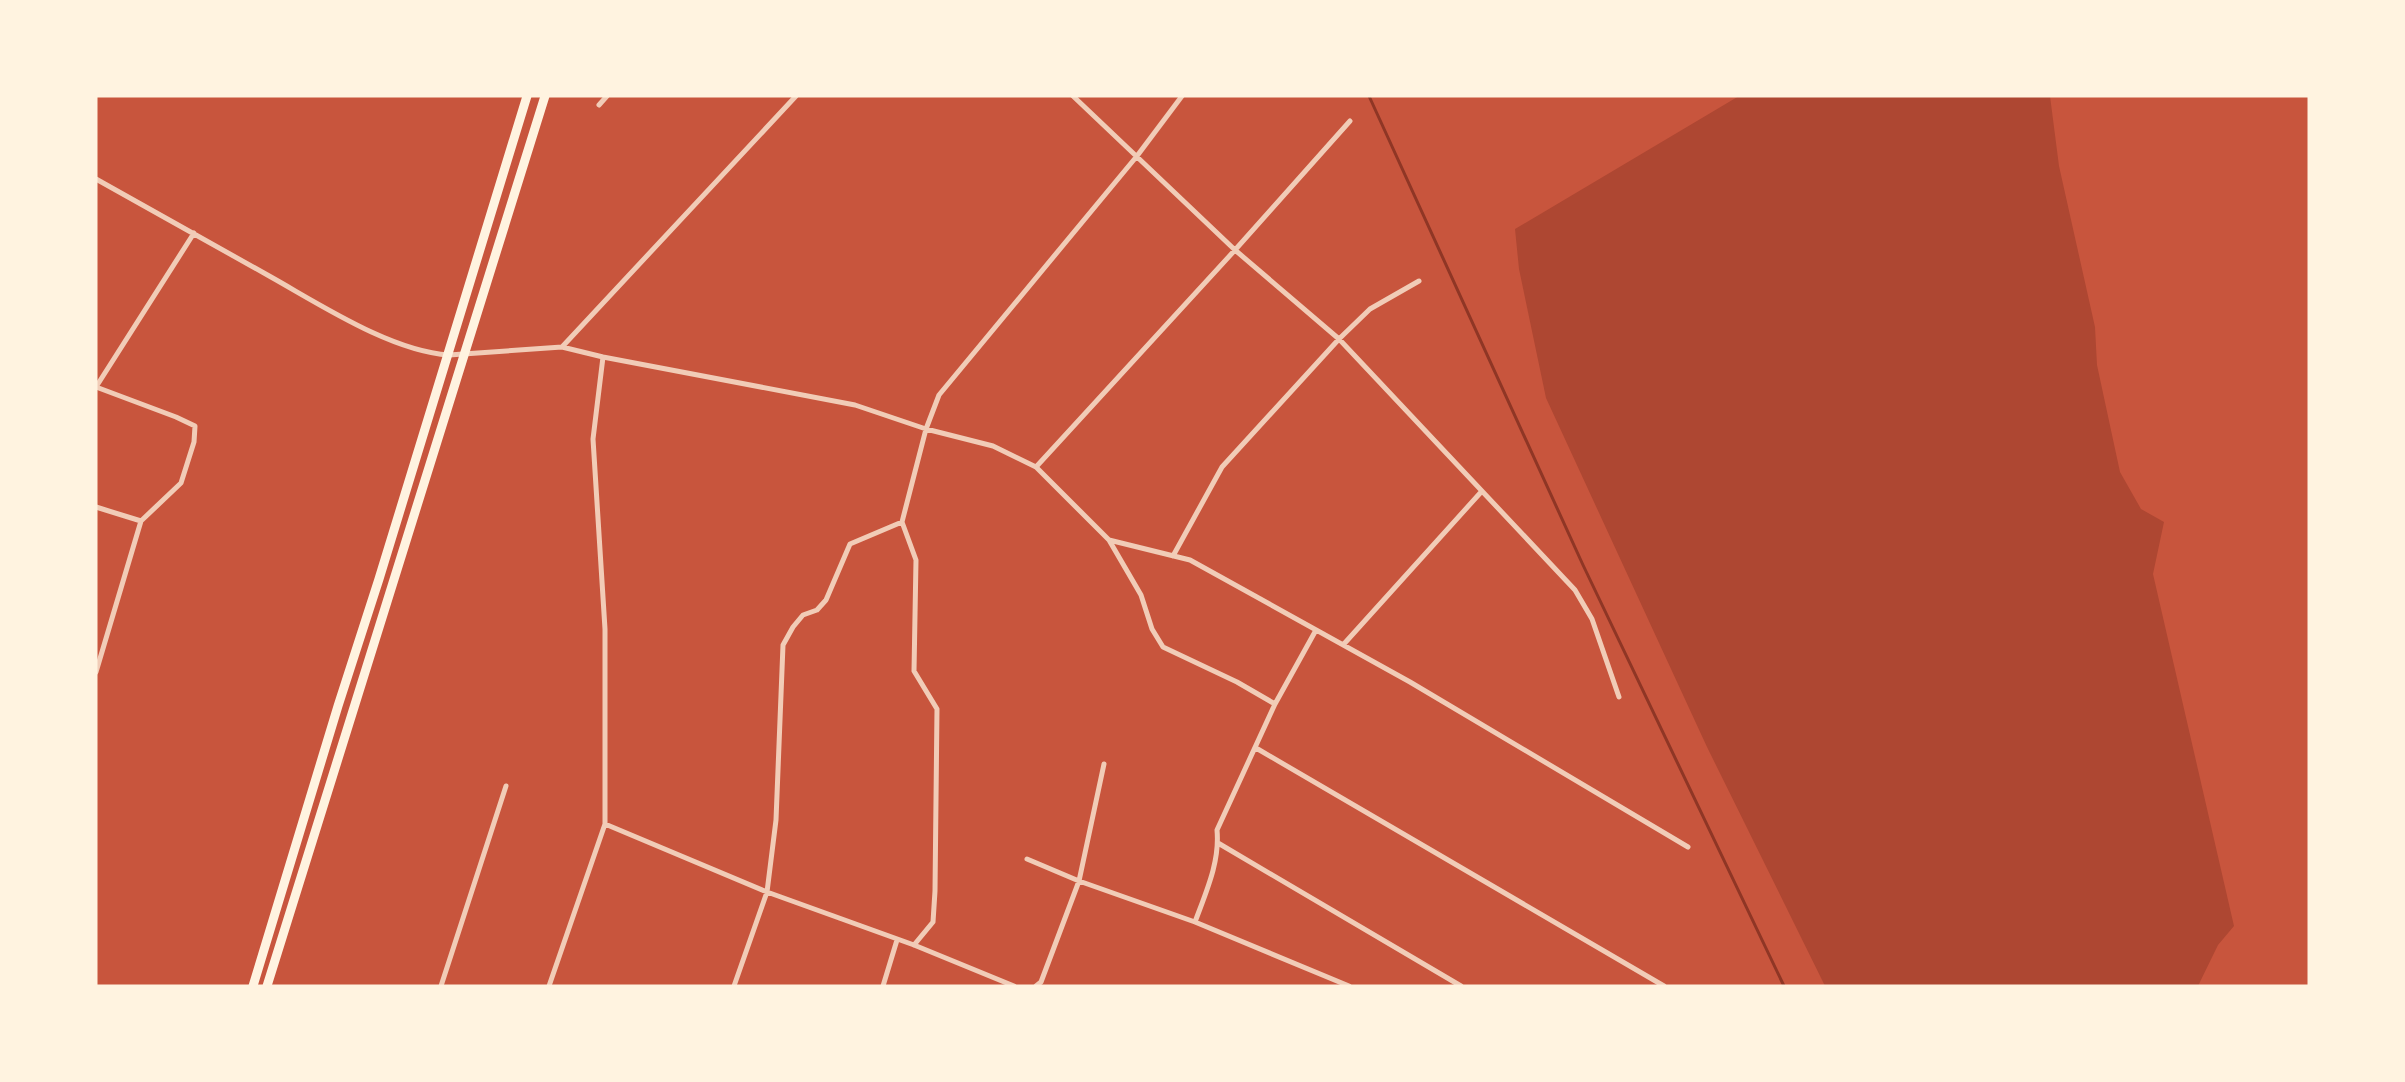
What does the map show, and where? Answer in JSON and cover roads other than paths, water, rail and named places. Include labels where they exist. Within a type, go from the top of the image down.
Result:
[{"type":"highway","points":[[253,986],[528,96]]},
{"type":"highway","points":[[267,986],[545,96]]},
{"type":"street","points":[[600,105],[607,96]]},
{"type":"street","points":[[562,347],[796,96]]},
{"type":"street","points":[[1073,96],[1235,250],[1339,339],[1575,590],[1592,619],[1619,697]]},
{"type":"street","points":[[914,945],[933,922],[938,710],[914,671],[916,560],[902,522],[926,429],[939,395],[1137,156],[1182,96]]},
{"type":"street","points":[[1036,467],[1350,121]]},
{"type":"street","points":[[96,179],[346,319],[401,344],[434,354],[449,355],[464,352],[562,347],[603,357],[855,405],[926,429],[993,446],[1036,467],[1109,540],[1126,565],[1141,595],[1152,629],[1163,647],[1237,682],[1275,704]]},
{"type":"street","points":[[96,672],[141,520],[181,483],[194,442],[195,426],[96,387],[194,233]]},
{"type":"street","points":[[1173,556],[1222,467],[1339,339],[1370,309],[1419,281]]},
{"type":"street","points":[[549,986],[605,825],[605,629],[593,439],[603,357]]},
{"type":"street","points":[[1343,645],[1482,491]]},
{"type":"street","points":[[96,507],[141,520]]},
{"type":"street","points":[[734,986],[767,892],[776,820],[783,645],[803,615],[817,610],[826,600],[850,544],[902,522]]},
{"type":"street","points":[[1109,540],[1190,560],[1343,645],[1688,847]]},
{"type":"street","points":[[1195,922],[1212,875],[1218,843],[1217,830],[1275,704],[1316,630]]},
{"type":"street","points":[[1256,748],[1664,986]]},
{"type":"street","points":[[1036,986],[1041,982],[1079,881],[1104,764]]},
{"type":"street","points":[[441,986],[506,786]]},
{"type":"street","points":[[605,825],[767,892],[914,945],[1014,986]]},
{"type":"street","points":[[1218,843],[1461,986]]},
{"type":"street","points":[[1027,859],[1079,881],[1195,922],[1349,986]]},
{"type":"street","points":[[883,986],[897,940]]},
{"type":"waterway","points":[[1369,96],[1583,565],[1784,986]]}]
